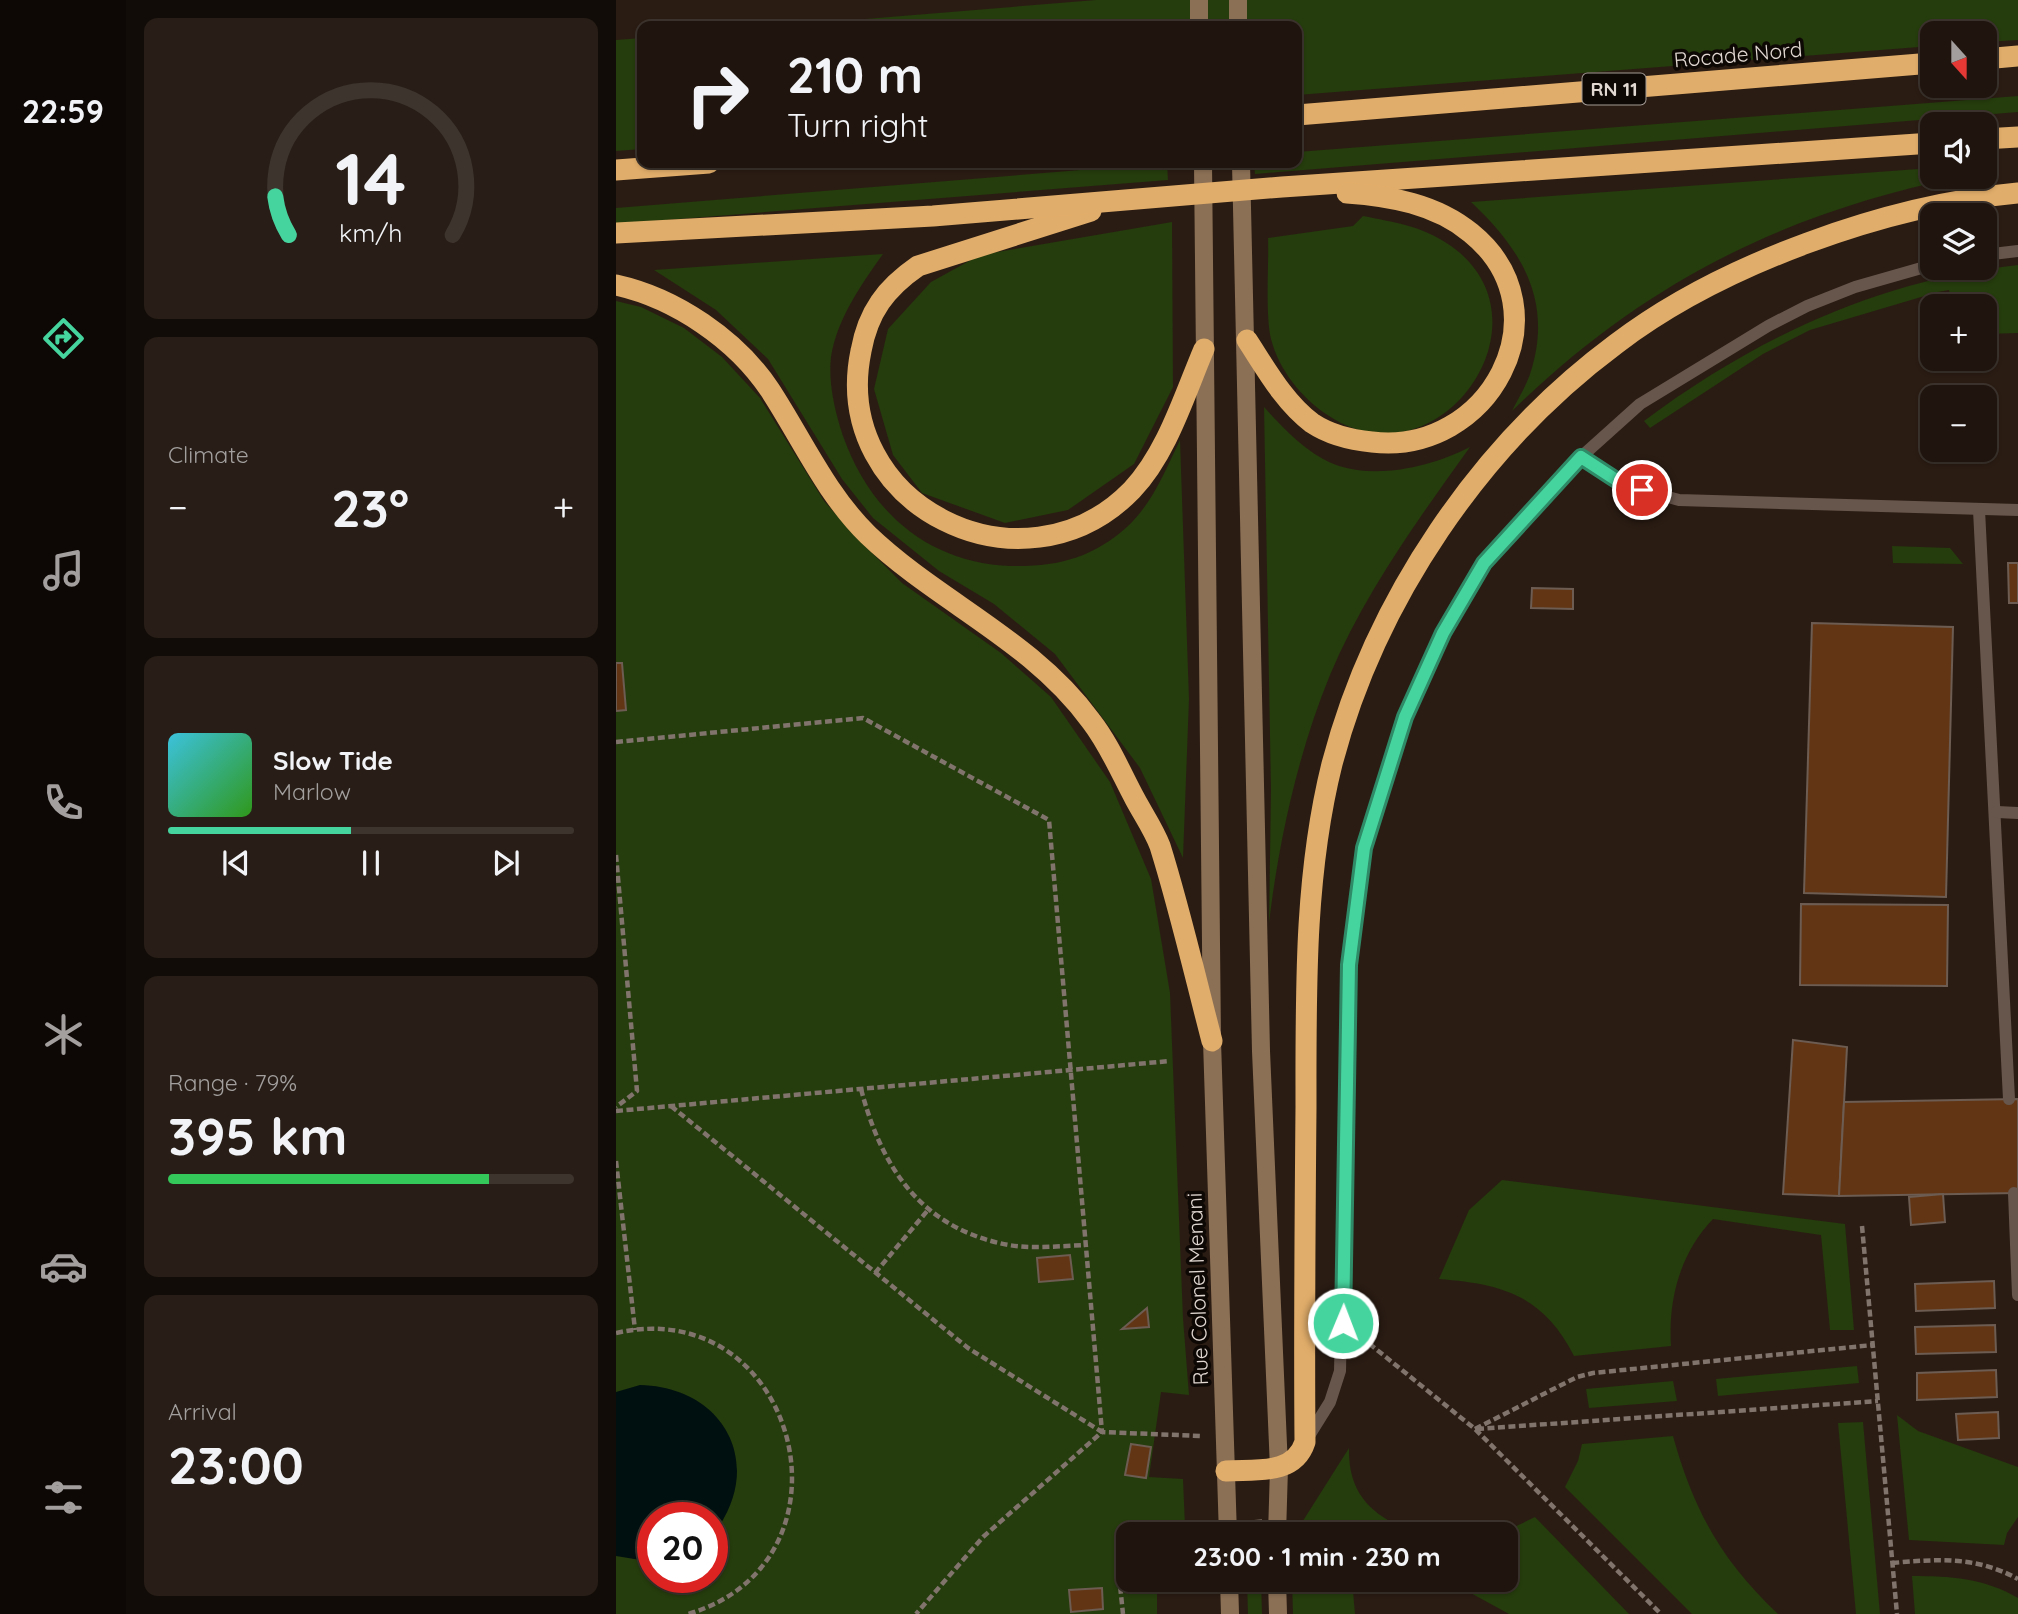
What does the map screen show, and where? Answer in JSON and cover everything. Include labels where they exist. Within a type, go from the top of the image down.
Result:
[{"type":"highway","points":[[1997,58],[2018,56]]},
{"type":"highway","name":"Rocade Nord","points":[[1302,115],[1920,64]]},
{"type":"highway","points":[[1997,138],[2018,137]]},
{"type":"highway","points":[[616,233],[933,216],[1282,187],[1920,144]]},
{"type":"highway","points":[[616,170],[643,168]]},
{"type":"highway","points":[[1247,340],[1277,386],[1313,424],[1353,439],[1397,445],[1454,425],[1485,400],[1507,363],[1512,342],[1513,310],[1503,276],[1484,245],[1470,232],[1447,217],[1414,203],[1370,195],[1282,187]]},
{"type":"highway","points":[[1226,1471],[1279,1468],[1298,1458],[1305,1442],[1306,954],[1317,853],[1332,766],[1351,704],[1376,644],[1406,586],[1447,520],[1521,429],[1567,384],[1618,342],[1719,283],[1788,250],[1920,209],[2018,193]]},
{"type":"highway","points":[[1126,200],[943,257],[918,266],[896,281],[881,297],[870,318],[858,363],[860,409],[875,454],[902,491],[939,519],[960,529],[1006,539],[1052,535],[1074,528],[1115,505],[1147,471],[1159,451],[1205,349]]},
{"type":"highway","points":[[616,285],[645,291],[683,311],[721,339],[769,389],[832,492],[866,533],[915,574],[1022,649],[1053,677],[1092,721],[1159,844],[1212,1041]]},
{"type":"street","points":[[1199,0],[1199,21]]},
{"type":"street","points":[[1238,0],[1238,21]]},
{"type":"street","name":"Rue Colonel Menani","points":[[1203,168],[1212,1041],[1228,1522]]},
{"type":"street","points":[[1241,168],[1261,1051],[1279,1468],[1277,1522]]},
{"type":"street","points":[[1229,1592],[1230,1614]]},
{"type":"street","points":[[1278,1592],[1278,1614]]},
{"type":"lane","points":[[1997,253],[2018,251]]},
{"type":"lane","points":[[1305,1442],[1319,1423],[1340,1371],[1349,965],[1368,836],[1405,717],[1433,651],[1484,563],[1581,457],[1640,404],[1768,326],[1855,287],[1920,268]]},
{"type":"lane","points":[[1581,457],[1624,485],[1679,500],[2018,510]]},
{"type":"lane","points":[[1979,510],[1997,812],[2009,1099]]},
{"type":"lane","points":[[1997,812],[2018,813]]},
{"type":"lane","points":[[2014,1193],[2018,1295]]},
{"type":"path","points":[[616,742],[863,718],[1049,820],[1102,1432]]},
{"type":"path","points":[[616,855],[618,902],[637,1091],[616,1109]]},
{"type":"path","points":[[616,1109],[1170,1060]]},
{"type":"path","points":[[861,1089],[870,1122],[884,1156],[904,1185],[928,1210],[963,1231],[1001,1244],[1085,1245]]},
{"type":"path","points":[[671,1106],[968,1349],[1102,1432],[1226,1437]]},
{"type":"path","points":[[616,1161],[635,1330]]},
{"type":"path","points":[[875,1273],[928,1210]]},
{"type":"path","points":[[1862,1226],[1897,1614]]},
{"type":"path","points":[[1343,1323],[1475,1429],[1661,1614]]},
{"type":"path","points":[[616,1332],[635,1330],[687,1334],[725,1350],[757,1376],[775,1402],[792,1451],[793,1492],[782,1532],[772,1551],[760,1568],[729,1595],[688,1614]]},
{"type":"path","points":[[1475,1429],[1577,1377],[1593,1373],[1872,1345]]},
{"type":"path","points":[[1475,1429],[1878,1401]]},
{"type":"path","points":[[916,1614],[983,1537],[1102,1432]]},
{"type":"path","points":[[1892,1563],[1938,1559],[1968,1560],[1996,1567],[2018,1578]]},
{"type":"path","points":[[1121,1592],[1123,1614]]},
{"type":"green space","points":[[1096,0],[2018,0],[2018,40],[1997,41],[1997,21],[1920,21],[1920,47],[1302,95],[1302,21],[841,21]]},
{"type":"green space","points":[[637,38],[637,149],[616,151],[616,40]]},
{"type":"green space","points":[[2018,96],[2018,112],[1920,112],[1920,120],[1255,174],[1254,168],[1302,168],[1302,152]]},
{"type":"green space","points":[[1106,168],[1167,168],[1168,180],[616,224],[616,208]]},
{"type":"green space","points":[[1920,169],[1920,186],[1834,211],[1775,233],[1718,260],[1664,291],[1612,326],[1561,366],[1512,411],[1529,376],[1537,345],[1535,299],[1518,257],[1505,238],[1471,202]]},
{"type":"green space","points":[[1363,216],[1418,229],[1448,244],[1480,276],[1492,313],[1488,351],[1471,386],[1443,414],[1408,431],[1368,432],[1326,414],[1292,382],[1279,361],[1271,339],[1268,238],[1353,226]]},
{"type":"green space","points":[[1172,222],[1173,387],[1134,464],[1068,510],[1005,523],[922,493],[893,455],[874,389],[888,329],[931,282],[980,255]]},
{"type":"green space","points":[[883,254],[858,290],[834,343],[830,377],[833,397],[843,436],[869,488],[886,510],[928,544],[981,563],[1011,566],[1044,565],[1088,553],[1115,537],[1137,517],[1158,486],[1180,440],[1189,699],[1183,858],[1140,768],[1055,654],[994,604],[939,571],[873,518],[842,479],[768,359],[716,310],[654,270]]},
{"type":"green space","points":[[2018,265],[2018,333],[1997,334],[1997,294],[1950,294],[1949,290],[1920,294],[1920,297],[1810,330],[1763,354],[1650,428],[1644,421],[1730,364],[1774,339],[1820,318],[1868,299],[1935,280],[1997,280],[1997,268]]},
{"type":"green space","points":[[616,301],[641,307],[684,328],[722,357],[760,398],[824,501],[856,537],[902,583],[1001,653],[1051,697],[1110,782],[1151,879],[1170,993],[1183,1318],[1189,1395],[1161,1392],[1149,1477],[1183,1479],[1185,1522],[1116,1522],[1116,1592],[1157,1592],[1157,1614],[616,1614]]},
{"type":"green space","points":[[1264,407],[1289,433],[1317,456],[1355,470],[1389,471],[1423,465],[1470,447],[1412,529],[1376,586],[1330,675],[1308,735],[1291,797],[1269,923],[1271,790]]},
{"type":"green space","points":[[1892,546],[1950,548],[1963,564],[1893,563]]},
{"type":"green space","points":[[1502,1180],[1845,1224],[1854,1330],[1830,1330],[1821,1235],[1713,1219],[1684,1262],[1674,1295],[1671,1346],[1574,1356],[1549,1319],[1519,1296],[1501,1289],[1439,1279],[1469,1210]]},
{"type":"green space","points":[[1857,1366],[1859,1383],[1718,1396],[1716,1379]]},
{"type":"green space","points":[[1673,1381],[1677,1401],[1589,1408],[1586,1389]]},
{"type":"green space","points":[[1897,1415],[1918,1431],[2018,1467],[2018,1517],[2007,1533],[2004,1545],[1909,1540]]},
{"type":"green space","points":[[1863,1422],[1880,1614],[1856,1614],[1838,1423]]},
{"type":"green space","points":[[1673,1436],[1690,1488],[1712,1533],[1740,1574],[1778,1614],[1692,1614],[1565,1487],[1578,1461],[1582,1444]]},
{"type":"green space","points":[[1349,1448],[1350,1466],[1360,1494],[1368,1505],[1391,1522],[1302,1522]]},
{"type":"green space","points":[[1535,1517],[1629,1614],[1509,1614],[1469,1592],[1518,1592],[1518,1525]]},
{"type":"green space","points":[[1912,1576],[1953,1578],[1992,1586],[2018,1598],[2018,1614],[1915,1614]]},
{"type":"green space","points":[[1247,1592],[1261,1592],[1262,1614],[1248,1614]]},
{"type":"green space","points":[[1292,1592],[1353,1592],[1355,1614],[1293,1614]]},
{"type":"shaded area","points":[[640,1385],[670,1389],[695,1400],[715,1415],[729,1435],[736,1458],[736,1484],[728,1510],[728,1502],[637,1502],[637,1559],[616,1556],[616,1392]]},
{"type":"building","points":[[2008,563],[2018,563],[2018,603],[2009,603]]},
{"type":"building","points":[[1532,588],[1573,589],[1573,609],[1531,608]]},
{"type":"building","points":[[1812,623],[1953,627],[1946,897],[1804,893]]},
{"type":"building","points":[[616,663],[622,663],[626,710],[616,711]]},
{"type":"building","points":[[1801,904],[1948,905],[1947,986],[1800,985]]},
{"type":"building","points":[[1793,1040],[1847,1047],[1839,1196],[1783,1194]]},
{"type":"building","points":[[2018,1099],[2018,1193],[1839,1196],[1844,1102]]},
{"type":"building","points":[[1943,1194],[1945,1222],[1911,1225],[1909,1197]]},
{"type":"building","points":[[1070,1255],[1073,1279],[1039,1282],[1037,1258]]},
{"type":"building","points":[[1994,1281],[1995,1308],[1916,1311],[1915,1284]]},
{"type":"building","points":[[1147,1308],[1149,1327],[1122,1329]]},
{"type":"building","points":[[1995,1325],[1996,1352],[1916,1354],[1915,1327]]},
{"type":"building","points":[[1996,1370],[1997,1397],[1917,1400],[1917,1373]]},
{"type":"building","points":[[1998,1412],[1999,1438],[1958,1440],[1956,1414]]},
{"type":"building","points":[[1131,1444],[1151,1447],[1146,1478],[1125,1475]]},
{"type":"building","points":[[1102,1588],[1103,1609],[1071,1612],[1069,1590]]},
{"type":"route","points":[[1343,1323],[1349,965],[1364,848],[1405,717],[1433,651],[1484,563],[1524,516],[1581,457],[1624,485],[1642,490]]}]
